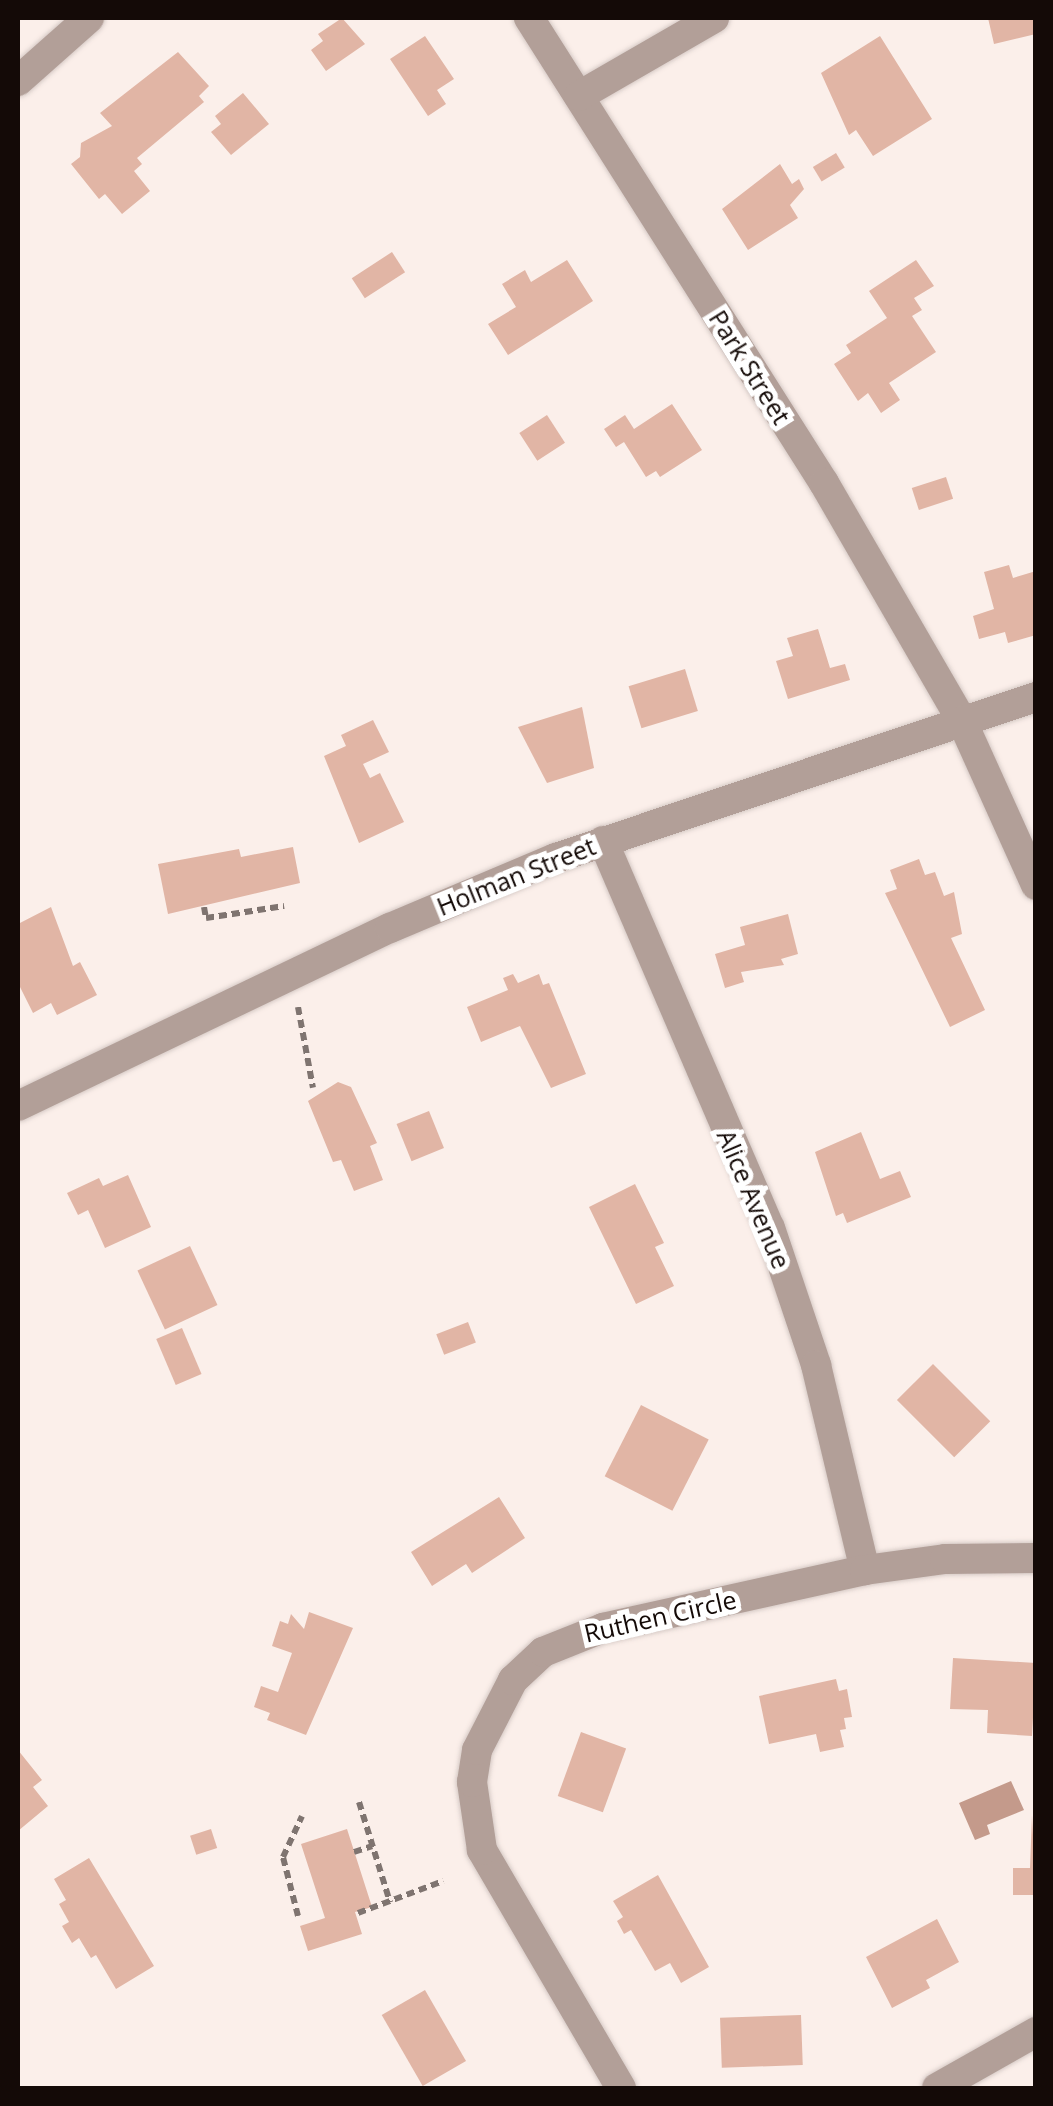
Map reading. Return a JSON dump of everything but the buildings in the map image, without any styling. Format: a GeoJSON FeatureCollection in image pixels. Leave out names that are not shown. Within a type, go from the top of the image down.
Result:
{"type":"FeatureCollection","features":[{"type":"Feature","properties":{"kind":"street","name":"Park Street"},"geometry":{"type":"LineString","coordinates":[[528,18],[824,483],[962,721],[1036,885]]}},
{"type":"Feature","properties":{"kind":"street"},"geometry":{"type":"LineString","coordinates":[[578,96],[714,18]]}},
{"type":"Feature","properties":{"kind":"street"},"geometry":{"type":"LineString","coordinates":[[18,81],[85,19]]}},
{"type":"Feature","properties":{"kind":"street","name":"Holman Street"},"geometry":{"type":"LineString","coordinates":[[18,1106],[390,928],[603,841],[1036,697]]}},
{"type":"Feature","properties":{"kind":"street","name":"Alice Avenue"},"geometry":{"type":"LineString","coordinates":[[603,841],[770,1228],[816,1366],[866,1570]]}},
{"type":"Feature","properties":{"kind":"street","name":"Ruthen Circle"},"geometry":{"type":"LineString","coordinates":[[621,2088],[482,1850],[472,1782],[489,1719],[513,1680],[574,1634],[866,1570],[945,1559],[1036,1558]]}},
{"type":"Feature","properties":{"kind":"street"},"geometry":{"type":"LineString","coordinates":[[937,2088],[1036,2032]]}},
{"type":"Feature","properties":{"kind":"path"},"geometry":{"type":"LineString","coordinates":[[204,907],[206,918],[284,906]]}},
{"type":"Feature","properties":{"kind":"path"},"geometry":{"type":"LineString","coordinates":[[298,1006],[312,1088]]}},
{"type":"Feature","properties":{"kind":"path"},"geometry":{"type":"LineString","coordinates":[[359,1802],[390,1902]]}},
{"type":"Feature","properties":{"kind":"path"},"geometry":{"type":"LineString","coordinates":[[298,1916],[283,1857],[302,1816]]}},
{"type":"Feature","properties":{"kind":"path"},"geometry":{"type":"LineString","coordinates":[[354,1852],[372,1846]]}},
{"type":"Feature","properties":{"kind":"path"},"geometry":{"type":"LineString","coordinates":[[358,1913],[444,1882]]}},
{"type":"Feature","properties":{"kind":"shaded area"},"geometry":{"type":"Polygon","coordinates":[[[1011,1781],[1024,1810],[987,1825],[990,1834],[975,1840],[959,1803],[1011,1781]]]}}]}
